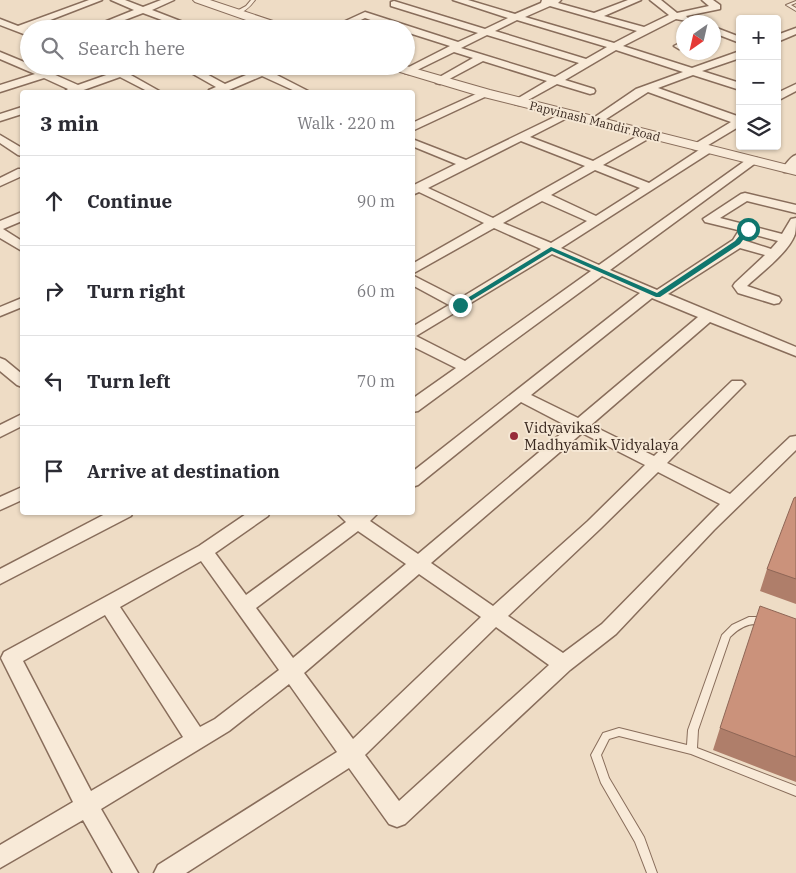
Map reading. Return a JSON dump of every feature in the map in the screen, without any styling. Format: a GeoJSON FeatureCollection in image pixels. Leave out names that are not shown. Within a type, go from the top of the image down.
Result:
{"type":"FeatureCollection","features":[{"type":"Feature","properties":{"kind":"street"},"geometry":{"type":"LineString","coordinates":[[50,20],[97,0]]}},
{"type":"Feature","properties":{"kind":"street"},"geometry":{"type":"LineString","coordinates":[[116,0],[171,20]]}},
{"type":"Feature","properties":{"kind":"street"},"geometry":{"type":"LineString","coordinates":[[116,20],[169,0]]}},
{"type":"Feature","properties":{"kind":"street"},"geometry":{"type":"LineString","coordinates":[[199,0],[257,20]]}},
{"type":"Feature","properties":{"kind":"street"},"geometry":{"type":"LineString","coordinates":[[458,0],[614,46],[736,86]]}},
{"type":"Feature","properties":{"kind":"street"},"geometry":{"type":"LineString","coordinates":[[594,16],[636,0]]}},
{"type":"Feature","properties":{"kind":"street"},"geometry":{"type":"LineString","coordinates":[[655,0],[675,16]]}},
{"type":"Feature","properties":{"kind":"street"},"geometry":{"type":"LineString","coordinates":[[519,102],[585,62],[645,30],[675,16],[717,6],[707,0]]}},
{"type":"Feature","properties":{"kind":"street"},"geometry":{"type":"LineString","coordinates":[[415,68],[548,1],[645,30]]}},
{"type":"Feature","properties":{"kind":"street"},"geometry":{"type":"LineString","coordinates":[[394,4],[585,62]]}},
{"type":"Feature","properties":{"kind":"street"},"geometry":{"type":"LineString","coordinates":[[354,20],[365,15],[378,20]]}},
{"type":"Feature","properties":{"kind":"street"},"geometry":{"type":"LineString","coordinates":[[0,22],[20,30]]}},
{"type":"Feature","properties":{"kind":"street"},"geometry":{"type":"LineString","coordinates":[[781,37],[796,31]]}},
{"type":"Feature","properties":{"kind":"street"},"geometry":{"type":"LineString","coordinates":[[415,33],[480,58],[590,91]]}},
{"type":"Feature","properties":{"kind":"street"},"geometry":{"type":"LineString","coordinates":[[721,33],[736,39]]}},
{"type":"Feature","properties":{"kind":"street"},"geometry":{"type":"LineString","coordinates":[[0,55],[20,64]]}},
{"type":"Feature","properties":{"kind":"street"},"geometry":{"type":"LineString","coordinates":[[0,64],[20,56]]}},
{"type":"Feature","properties":{"kind":"street"},"geometry":{"type":"LineString","coordinates":[[596,121],[624,101],[648,88],[736,56]]}},
{"type":"Feature","properties":{"kind":"street"},"geometry":{"type":"LineString","coordinates":[[440,81],[480,58]]}},
{"type":"Feature","properties":{"kind":"street","name":"Papvinash Mandir Road"},"geometry":{"type":"LineString","coordinates":[[415,73],[519,102],[702,148],[753,160],[793,166]]}},
{"type":"Feature","properties":{"kind":"street"},"geometry":{"type":"LineString","coordinates":[[0,89],[41,75]]}},
{"type":"Feature","properties":{"kind":"street"},"geometry":{"type":"LineString","coordinates":[[46,75],[78,90],[118,75]]}},
{"type":"Feature","properties":{"kind":"street"},"geometry":{"type":"LineString","coordinates":[[123,75],[152,90]]}},
{"type":"Feature","properties":{"kind":"street"},"geometry":{"type":"LineString","coordinates":[[201,75],[225,88]]}},
{"type":"Feature","properties":{"kind":"street"},"geometry":{"type":"LineString","coordinates":[[219,90],[255,75]]}},
{"type":"Feature","properties":{"kind":"street"},"geometry":{"type":"LineString","coordinates":[[268,75],[298,90]]}},
{"type":"Feature","properties":{"kind":"street"},"geometry":{"type":"LineString","coordinates":[[781,96],[796,87]]}},
{"type":"Feature","properties":{"kind":"street"},"geometry":{"type":"LineString","coordinates":[[648,88],[736,120]]}},
{"type":"Feature","properties":{"kind":"street"},"geometry":{"type":"LineString","coordinates":[[415,127],[485,93]]}},
{"type":"Feature","properties":{"kind":"street"},"geometry":{"type":"LineString","coordinates":[[0,118],[20,111]]}},
{"type":"Feature","properties":{"kind":"street"},"geometry":{"type":"LineString","coordinates":[[416,190],[567,114]]}},
{"type":"Feature","properties":{"kind":"street"},"geometry":{"type":"LineString","coordinates":[[415,331],[597,221],[649,187],[736,124]]}},
{"type":"Feature","properties":{"kind":"street"},"geometry":{"type":"LineString","coordinates":[[415,268],[649,134]]}},
{"type":"Feature","properties":{"kind":"street"},"geometry":{"type":"LineString","coordinates":[[521,137],[649,187]]}},
{"type":"Feature","properties":{"kind":"street"},"geometry":{"type":"LineString","coordinates":[[0,138],[20,152]]}},
{"type":"Feature","properties":{"kind":"street"},"geometry":{"type":"LineString","coordinates":[[415,143],[466,164]]}},
{"type":"Feature","properties":{"kind":"street"},"geometry":{"type":"LineString","coordinates":[[415,405],[600,270],[675,219],[753,160]]}},
{"type":"Feature","properties":{"kind":"street"},"geometry":{"type":"LineString","coordinates":[[0,182],[20,173]]}},
{"type":"Feature","properties":{"kind":"street"},"geometry":{"type":"LineString","coordinates":[[416,190],[654,294],[796,352]]}},
{"type":"Feature","properties":{"kind":"street"},"geometry":{"type":"LineString","coordinates":[[542,196],[597,221]]}},
{"type":"Feature","properties":{"kind":"street"},"geometry":{"type":"LineString","coordinates":[[786,239],[709,219],[744,196],[796,209]]}},
{"type":"Feature","properties":{"kind":"street"},"geometry":{"type":"LineString","coordinates":[[0,226],[20,217]]}},
{"type":"Feature","properties":{"kind":"street"},"geometry":{"type":"LineString","coordinates":[[774,300],[744,290],[740,286],[774,254],[796,222]]}},
{"type":"Feature","properties":{"kind":"street"},"geometry":{"type":"LineString","coordinates":[[415,480],[654,294],[738,243],[748,229]]}},
{"type":"Feature","properties":{"kind":"street"},"geometry":{"type":"LineString","coordinates":[[0,232],[20,246]]}},
{"type":"Feature","properties":{"kind":"street"},"geometry":{"type":"LineString","coordinates":[[738,243],[774,254]]}},
{"type":"Feature","properties":{"kind":"street"},"geometry":{"type":"LineString","coordinates":[[415,281],[460,305]]}},
{"type":"Feature","properties":{"kind":"street"},"geometry":{"type":"LineString","coordinates":[[0,312],[20,303]]}},
{"type":"Feature","properties":{"kind":"street"},"geometry":{"type":"LineString","coordinates":[[0,857],[222,725],[292,671],[708,316]]}},
{"type":"Feature","properties":{"kind":"street"},"geometry":{"type":"LineString","coordinates":[[415,342],[466,368]]}},
{"type":"Feature","properties":{"kind":"street"},"geometry":{"type":"LineString","coordinates":[[0,363],[20,380]]}},
{"type":"Feature","properties":{"kind":"street"},"geometry":{"type":"LineString","coordinates":[[166,873],[352,754],[594,525],[737,384]]}},
{"type":"Feature","properties":{"kind":"street"},"geometry":{"type":"LineString","coordinates":[[521,396],[733,503]]}},
{"type":"Feature","properties":{"kind":"street"},"geometry":{"type":"LineString","coordinates":[[0,432],[20,420]]}},
{"type":"Feature","properties":{"kind":"street"},"geometry":{"type":"LineString","coordinates":[[205,551],[397,817],[563,664],[609,629],[708,526],[796,441]]}},
{"type":"Feature","properties":{"kind":"street"},"geometry":{"type":"LineString","coordinates":[[0,504],[20,494]]}},
{"type":"Feature","properties":{"kind":"street"},"geometry":{"type":"LineString","coordinates":[[0,577],[117,515]]}},
{"type":"Feature","properties":{"kind":"street"},"geometry":{"type":"LineString","coordinates":[[126,873],[87,806],[11,658],[205,551],[258,515]]}},
{"type":"Feature","properties":{"kind":"street"},"geometry":{"type":"LineString","coordinates":[[245,606],[358,516],[419,564],[563,664]]}},
{"type":"Feature","properties":{"kind":"street"},"geometry":{"type":"LineString","coordinates":[[108,604],[196,741]]}},
{"type":"Feature","properties":{"kind":"lane"},"geometry":{"type":"LineString","coordinates":[[236,13],[248,7],[253,0]]}},
{"type":"Feature","properties":{"kind":"lane"},"geometry":{"type":"LineString","coordinates":[[796,2],[788,5],[796,10]]}},
{"type":"Feature","properties":{"kind":"lane"},"geometry":{"type":"LineString","coordinates":[[692,750],[693,730],[726,635],[738,624],[753,619],[772,622]]}},
{"type":"Feature","properties":{"kind":"lane"},"geometry":{"type":"LineString","coordinates":[[652,873],[640,840],[605,780],[596,756],[606,736],[619,732],[692,750],[796,791]]}},
{"type":"Feature","properties":{"kind":"building"},"geometry":{"type":"Polygon","coordinates":[[[796,497],[796,579],[767,569],[796,497]]]}},
{"type":"Feature","properties":{"kind":"building"},"geometry":{"type":"Polygon","coordinates":[[[760,606],[796,619],[796,757],[720,728],[760,606]]]}},
{"type":"Feature","properties":{"kind":"place","name":"Vidyavikas Madhyamik Vidyalaya"},"geometry":{"type":"Point","coordinates":[514,436]}},
{"type":"Feature","properties":{"kind":"route"},"geometry":{"type":"LineString","coordinates":[[460,305],[551,249],[658,295],[738,243],[748,229]]}}]}
